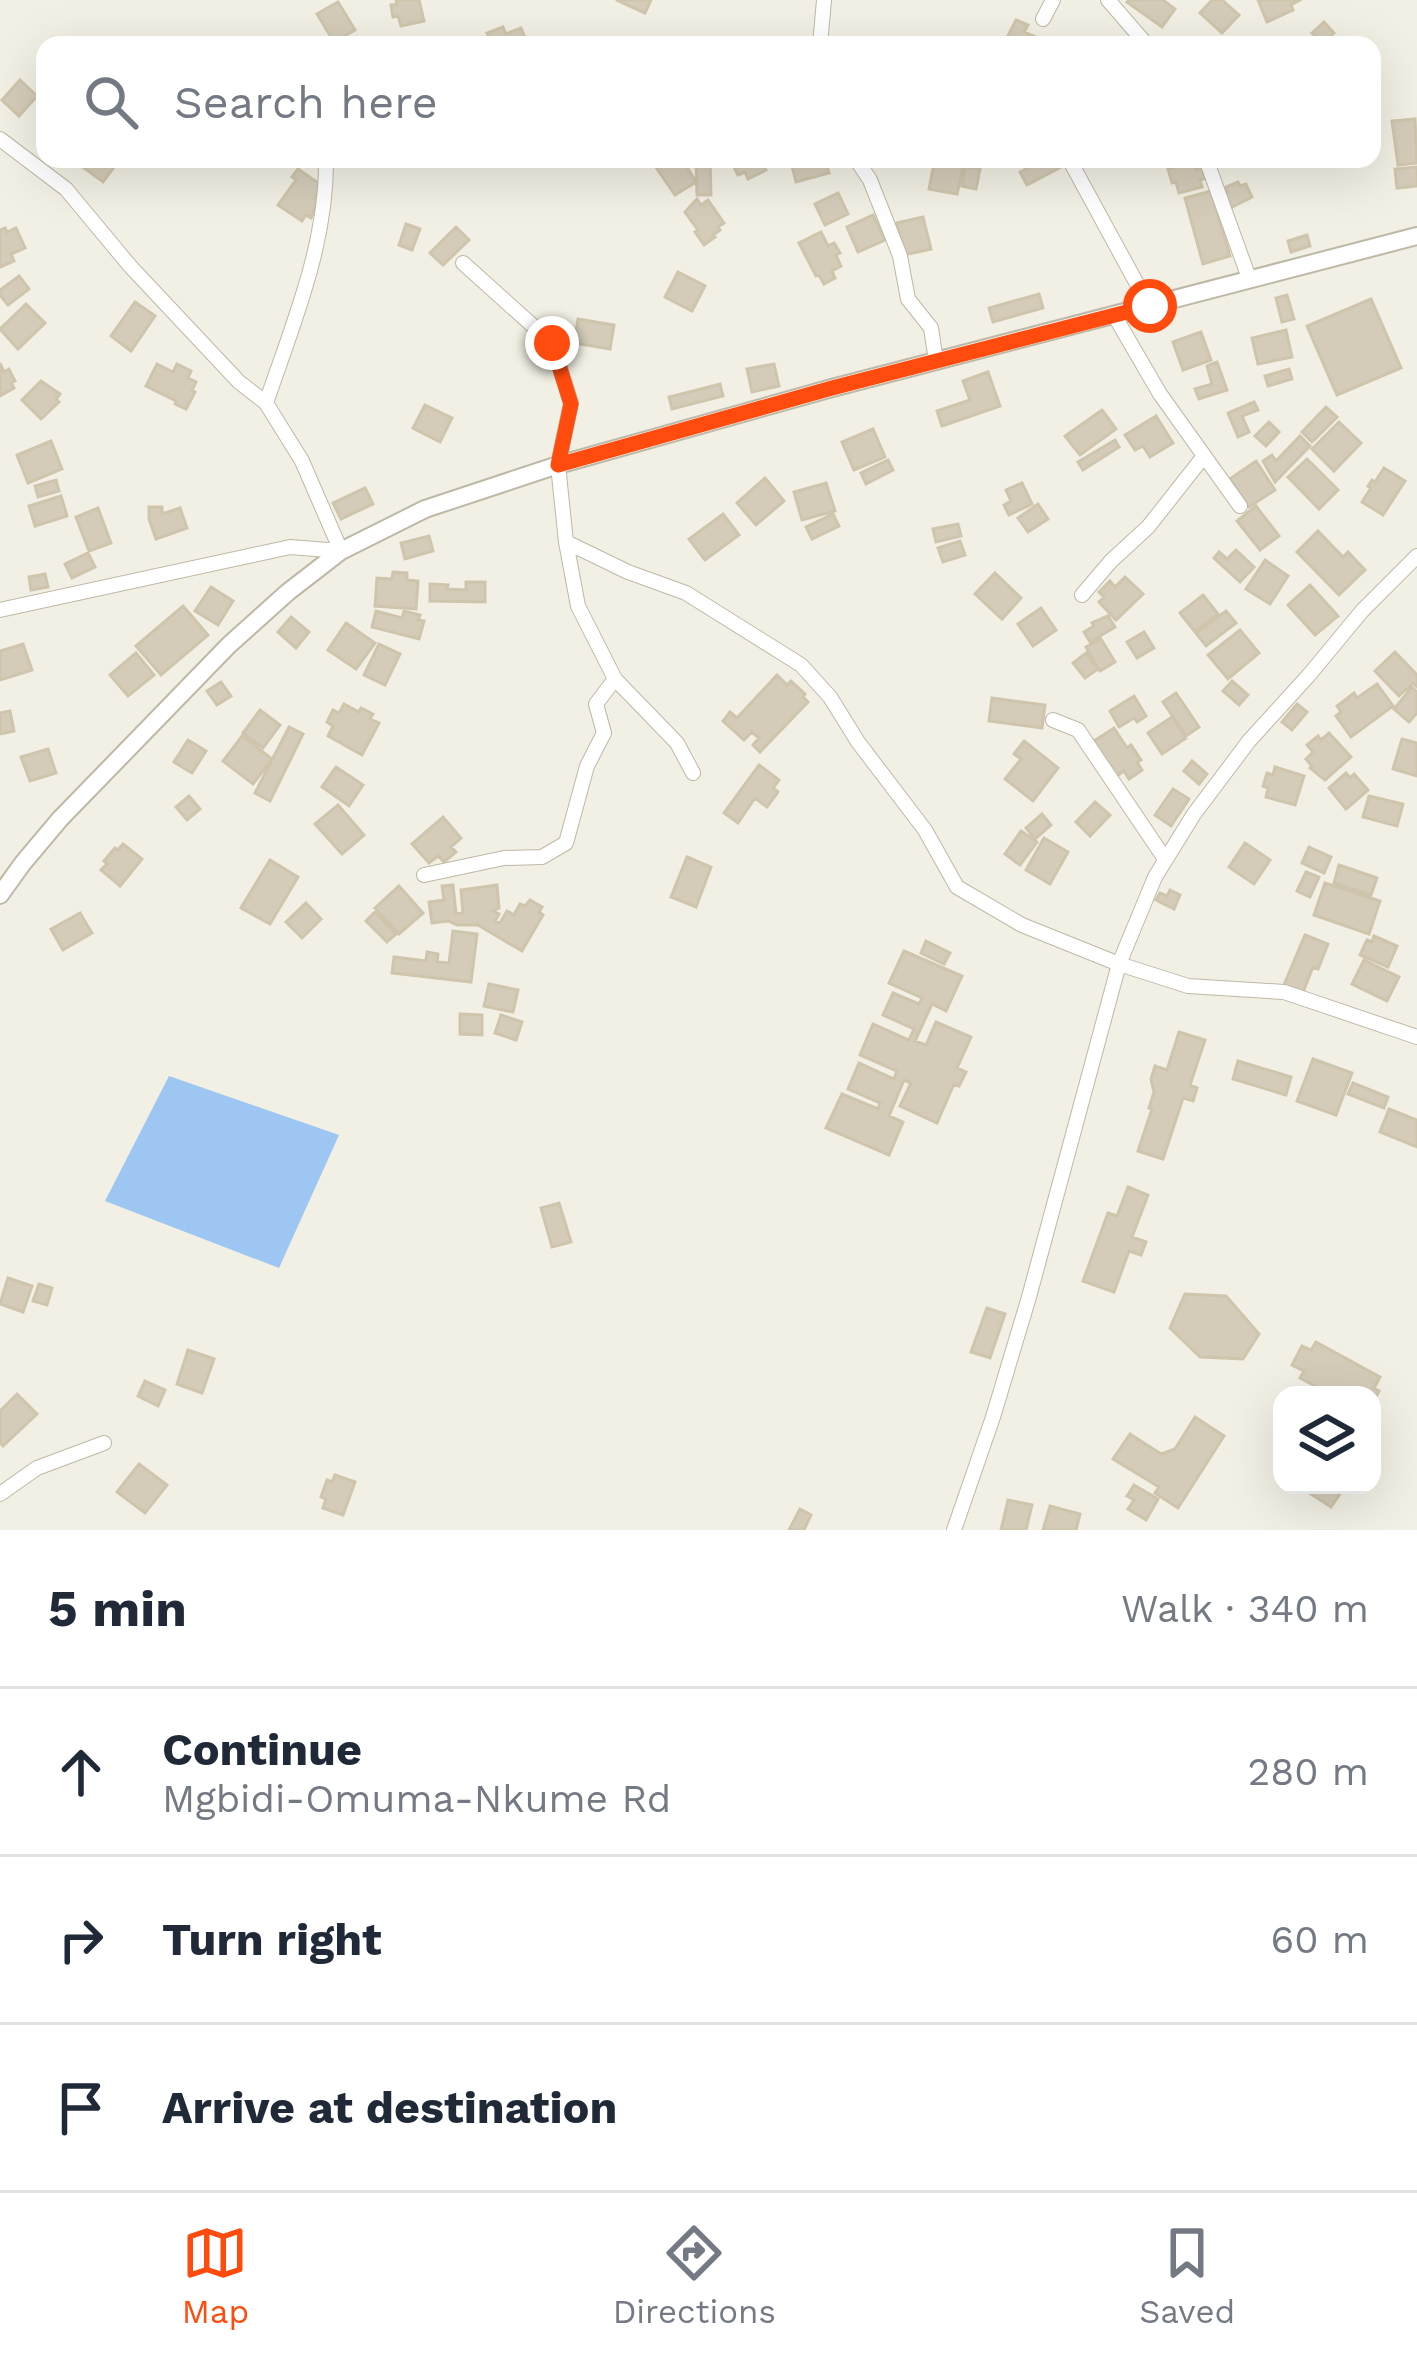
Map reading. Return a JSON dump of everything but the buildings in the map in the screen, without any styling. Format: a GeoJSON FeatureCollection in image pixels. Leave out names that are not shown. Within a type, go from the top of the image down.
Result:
{"type":"FeatureCollection","features":[{"type":"Feature","properties":{"kind":"street"},"geometry":{"type":"LineString","coordinates":[[821,36],[824,0]]}},
{"type":"Feature","properties":{"kind":"street"},"geometry":{"type":"LineString","coordinates":[[1043,19],[1053,0]]}},
{"type":"Feature","properties":{"kind":"street"},"geometry":{"type":"LineString","coordinates":[[1108,0],[1139,36]]}},
{"type":"Feature","properties":{"kind":"street"},"geometry":{"type":"LineString","coordinates":[[0,140],[36,167]]}},
{"type":"Feature","properties":{"kind":"street"},"geometry":{"type":"LineString","coordinates":[[38,168],[66,189],[146,283],[239,382],[266,403],[302,460],[341,551]]}},
{"type":"Feature","properties":{"kind":"street"},"geometry":{"type":"LineString","coordinates":[[266,403],[316,251],[326,168]]}},
{"type":"Feature","properties":{"kind":"street"},"geometry":{"type":"LineString","coordinates":[[862,168],[900,256],[908,298],[931,328],[936,361]]}},
{"type":"Feature","properties":{"kind":"street"},"geometry":{"type":"LineString","coordinates":[[1074,168],[1150,306]]}},
{"type":"Feature","properties":{"kind":"street"},"geometry":{"type":"LineString","coordinates":[[1210,168],[1249,278]]}},
{"type":"Feature","properties":{"kind":"street"},"geometry":{"type":"LineString","coordinates":[[0,895],[60,819],[229,645],[341,551],[425,509],[558,465],[1417,236]]}},
{"type":"Feature","properties":{"kind":"street"},"geometry":{"type":"LineString","coordinates":[[463,263],[552,343],[571,404],[558,465],[578,606],[615,679],[677,743],[694,773]]}},
{"type":"Feature","properties":{"kind":"street"},"geometry":{"type":"LineString","coordinates":[[1114,315],[1160,394],[1240,506]]}},
{"type":"Feature","properties":{"kind":"street"},"geometry":{"type":"LineString","coordinates":[[1082,596],[1148,527],[1204,456]]}},
{"type":"Feature","properties":{"kind":"street"},"geometry":{"type":"LineString","coordinates":[[566,542],[686,593],[801,665],[830,697],[925,830],[956,887],[1022,925],[1120,964],[1188,986],[1284,992],[1417,1037]]}},
{"type":"Feature","properties":{"kind":"street"},"geometry":{"type":"LineString","coordinates":[[0,610],[290,547],[341,551]]}},
{"type":"Feature","properties":{"kind":"street"},"geometry":{"type":"LineString","coordinates":[[954,1530],[1029,1297],[1136,917],[1165,859],[1249,741],[1362,610],[1417,556]]}},
{"type":"Feature","properties":{"kind":"street"},"geometry":{"type":"LineString","coordinates":[[424,875],[504,858],[542,856],[566,843],[587,766],[604,733],[596,704],[615,679]]}},
{"type":"Feature","properties":{"kind":"street"},"geometry":{"type":"LineString","coordinates":[[1054,720],[1078,730],[1165,859]]}},
{"type":"Feature","properties":{"kind":"street"},"geometry":{"type":"LineString","coordinates":[[0,1494],[37,1468],[104,1444]]}},
{"type":"Feature","properties":{"kind":"water"},"geometry":{"type":"Polygon","coordinates":[[[169,1076],[339,1135],[279,1268],[105,1201],[169,1076]]]}},
{"type":"Feature","properties":{"kind":"route"},"geometry":{"type":"LineString","coordinates":[[552,343],[571,404],[558,465],[1150,306]]}}]}
